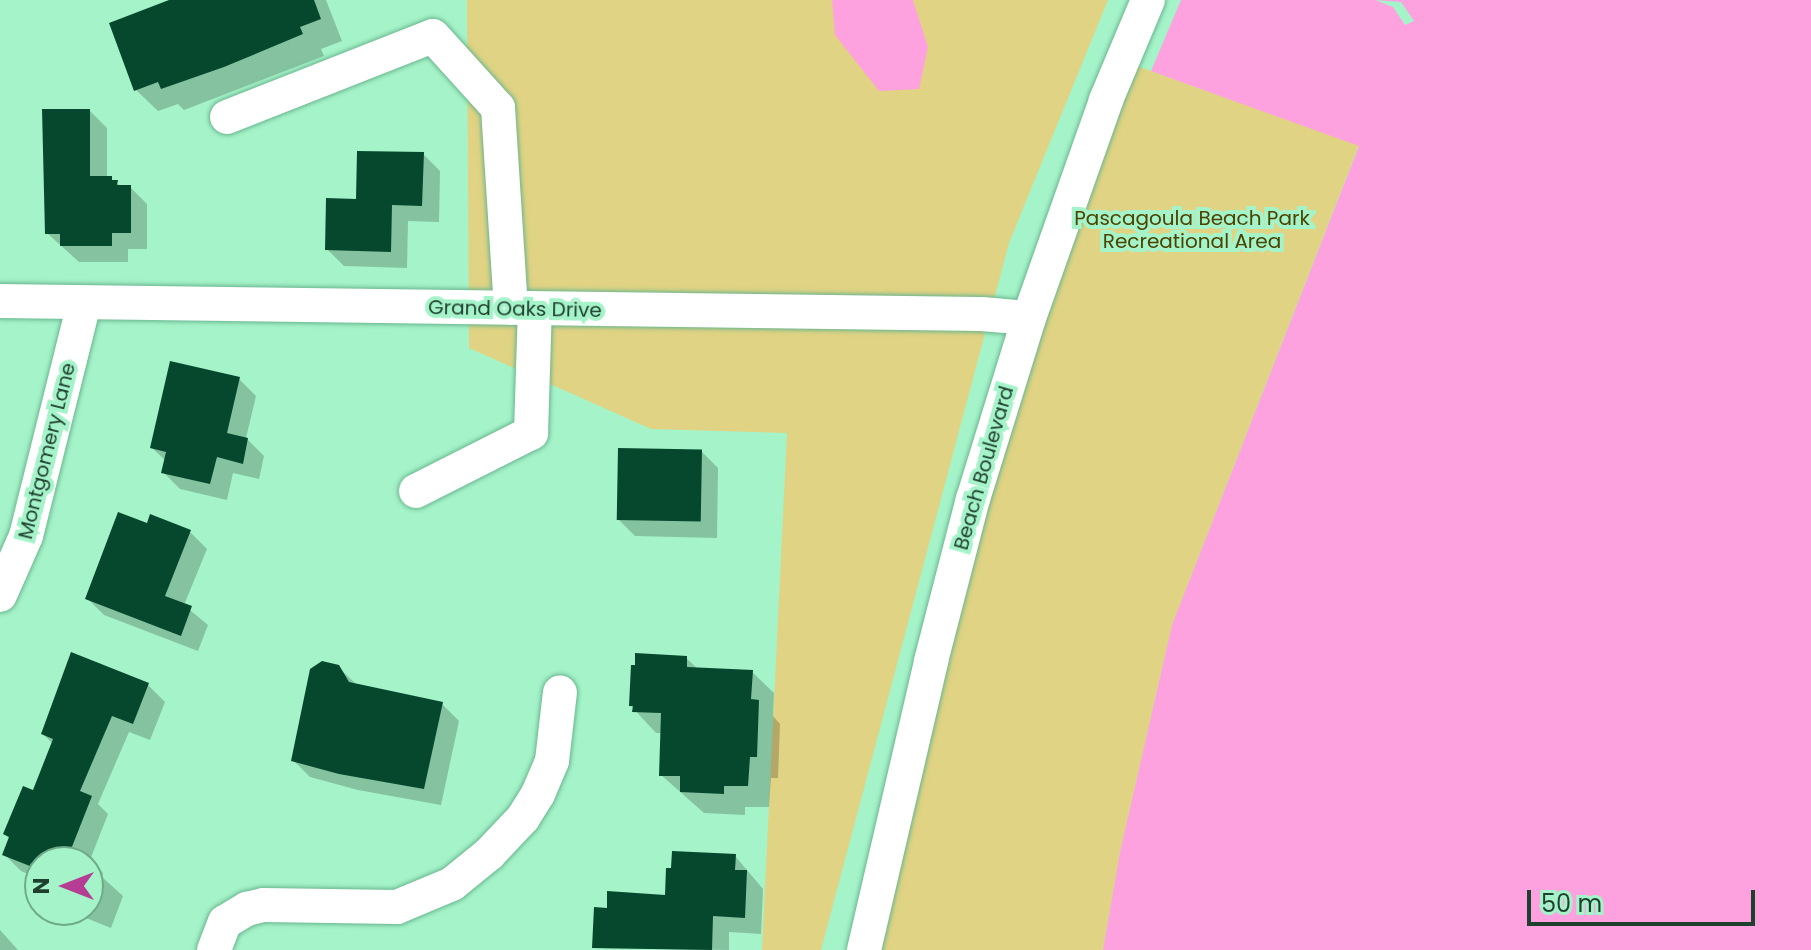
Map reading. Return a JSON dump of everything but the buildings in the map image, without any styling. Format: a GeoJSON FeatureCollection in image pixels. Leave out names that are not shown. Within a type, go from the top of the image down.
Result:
{"type":"FeatureCollection","features":[{"type":"Feature","properties":{"kind":"street","name":"Beach Boulevard"},"geometry":{"type":"LineString","coordinates":[[864,950],[924,691],[973,499],[1029,318],[1106,100],[1148,0]]}},
{"type":"Feature","properties":{"kind":"street"},"geometry":{"type":"LineString","coordinates":[[227,117],[433,36],[498,108],[523,308],[531,433],[416,491]]}},
{"type":"Feature","properties":{"kind":"street","name":"Grand Oaks Drive"},"geometry":{"type":"LineString","coordinates":[[0,301],[981,314],[1029,318]]}},
{"type":"Feature","properties":{"kind":"street","name":"Montgomery Lane"},"geometry":{"type":"LineString","coordinates":[[0,595],[26,536],[84,303]]}},
{"type":"Feature","properties":{"kind":"street"},"geometry":{"type":"LineString","coordinates":[[214,950],[225,922],[247,909],[263,905],[397,907],[452,884],[489,854],[523,818],[538,794],[552,761],[560,692]]}},
{"type":"Feature","properties":{"kind":"green space"},"geometry":{"type":"Polygon","coordinates":[[[467,0],[1108,0],[1009,243],[821,950],[762,950],[787,433],[651,429],[469,348],[467,0]]]}},
{"type":"Feature","properties":{"kind":"green space","name":"Pascagoula Beach Park Recreational Area"},"geometry":{"type":"Polygon","coordinates":[[[1123,61],[1359,145],[1172,625],[1120,852],[1103,950],[864,950],[931,661],[1123,61]]]}},
{"type":"Feature","properties":{"kind":"shaded area"},"geometry":{"type":"Polygon","coordinates":[[[832,0],[913,0],[928,47],[919,89],[879,91],[835,35],[832,0]]]}},
{"type":"Feature","properties":{"kind":"shaded area"},"geometry":{"type":"Polygon","coordinates":[[[1181,0],[1811,0],[1811,950],[1103,950],[1120,852],[1172,625],[1359,146],[1151,71],[1181,0]]]}},
{"type":"Feature","properties":{"kind":"pier"},"geometry":{"type":"Polygon","coordinates":[[[1375,0],[1401,2],[1414,21],[1405,25],[1393,7],[1375,0]]]}}]}
